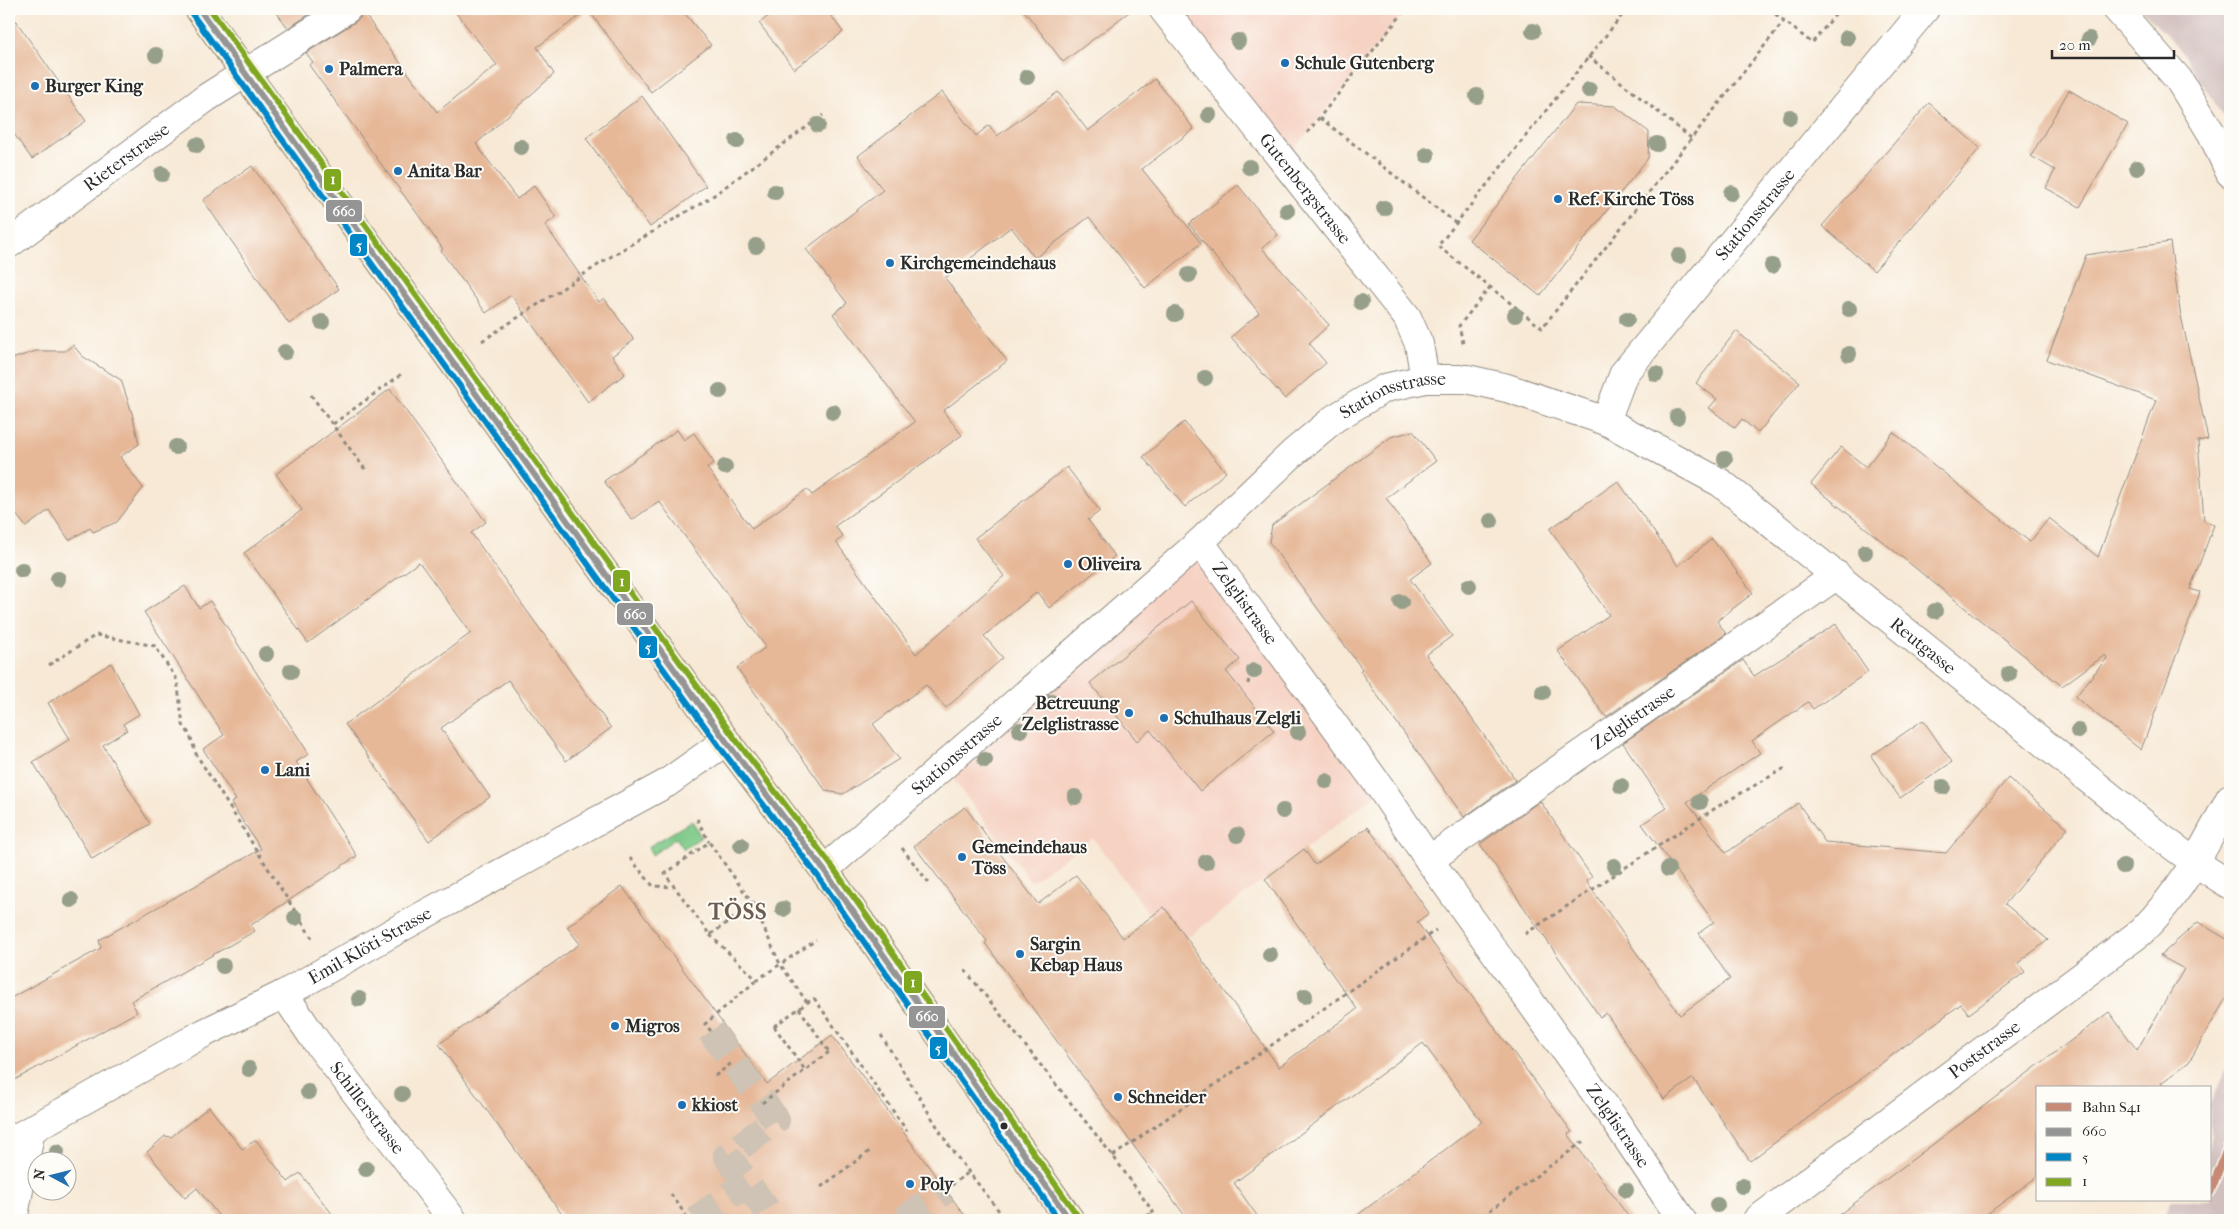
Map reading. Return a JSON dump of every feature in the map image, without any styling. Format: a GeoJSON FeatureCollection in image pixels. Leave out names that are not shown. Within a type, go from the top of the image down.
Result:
{"type":"FeatureCollection","features":[{"type":"Feature","properties":{"kind":"main road"},"geometry":{"type":"LineString","coordinates":[[199,9],[726,741],[824,870],[1070,1220]]}},
{"type":"Feature","properties":{"kind":"street","name":"Rieterstrasse"},"geometry":{"type":"LineString","coordinates":[[9,244],[206,98],[347,9]]}},
{"type":"Feature","properties":{"kind":"street","name":"Gutenbergstrasse"},"geometry":{"type":"LineString","coordinates":[[1163,9],[1408,317],[1419,344],[1425,379]]}},
{"type":"Feature","properties":{"kind":"street","name":"Stationsstrasse"},"geometry":{"type":"LineString","coordinates":[[824,870],[1200,542],[1293,453],[1335,418],[1385,388],[1425,379],[1466,379],[1508,388],[1606,421],[1624,373],[1925,9]]}},
{"type":"Feature","properties":{"kind":"street"},"geometry":{"type":"LineString","coordinates":[[2117,9],[2179,80],[2212,134],[2230,173]]}},
{"type":"Feature","properties":{"kind":"street","name":"Reutgasse"},"geometry":{"type":"LineString","coordinates":[[1606,421],[1721,483],[2196,863],[2230,885]]}},
{"type":"Feature","properties":{"kind":"street","name":"Zelglistrasse"},"geometry":{"type":"LineString","coordinates":[[1200,542],[1377,782],[1495,954],[1614,1119],[1682,1220]]}},
{"type":"Feature","properties":{"kind":"street","name":"Zelglistrasse"},"geometry":{"type":"LineString","coordinates":[[1429,860],[1836,575]]}},
{"type":"Feature","properties":{"kind":"street","name":"Emil-Klöti-Strasse"},"geometry":{"type":"LineString","coordinates":[[20,1136],[204,1033],[284,994],[420,916],[667,783],[726,741]]}},
{"type":"Feature","properties":{"kind":"street","name":"Poststrasse"},"geometry":{"type":"LineString","coordinates":[[1757,1220],[2141,932],[2176,892],[2196,863],[2230,798]]}},
{"type":"Feature","properties":{"kind":"street","name":"Schillerstrasse"},"geometry":{"type":"LineString","coordinates":[[284,994],[313,1037],[453,1220]]}},
{"type":"Feature","properties":{"kind":"street"},"geometry":{"type":"LineString","coordinates":[[13,1220],[20,1136]]}},
{"type":"Feature","properties":{"kind":"path"},"geometry":{"type":"LineString","coordinates":[[1285,161],[1406,9]]}},
{"type":"Feature","properties":{"kind":"path"},"geometry":{"type":"LineString","coordinates":[[1627,9],[1438,246],[1542,328],[1784,21]]}},
{"type":"Feature","properties":{"kind":"path"},"geometry":{"type":"LineString","coordinates":[[1769,9],[1812,43],[1840,9]]}},
{"type":"Feature","properties":{"kind":"path"},"geometry":{"type":"LineString","coordinates":[[1588,56],[1691,138]]}},
{"type":"Feature","properties":{"kind":"path"},"geometry":{"type":"LineString","coordinates":[[453,361],[616,254],[710,198],[823,115]]}},
{"type":"Feature","properties":{"kind":"path"},"geometry":{"type":"LineString","coordinates":[[1320,118],[1456,223]]}},
{"type":"Feature","properties":{"kind":"path"},"geometry":{"type":"LineString","coordinates":[[1463,345],[1459,326],[1490,287]]}},
{"type":"Feature","properties":{"kind":"path"},"geometry":{"type":"LineString","coordinates":[[333,424],[403,373]]}},
{"type":"Feature","properties":{"kind":"path"},"geometry":{"type":"LineString","coordinates":[[311,395],[364,468],[369,465]]}},
{"type":"Feature","properties":{"kind":"path"},"geometry":{"type":"LineString","coordinates":[[49,664],[96,635],[155,646],[177,680],[184,725],[190,735],[196,754],[315,943]]}},
{"type":"Feature","properties":{"kind":"path"},"geometry":{"type":"LineString","coordinates":[[1495,954],[1717,807],[1785,768]]}},
{"type":"Feature","properties":{"kind":"path"},"geometry":{"type":"LineString","coordinates":[[697,819],[709,842],[753,904],[780,964],[807,1002]]}},
{"type":"Feature","properties":{"kind":"path"},"geometry":{"type":"LineString","coordinates":[[709,842],[665,874],[710,935],[757,980]]}},
{"type":"Feature","properties":{"kind":"path"},"geometry":{"type":"LineString","coordinates":[[902,848],[929,884]]}},
{"type":"Feature","properties":{"kind":"path"},"geometry":{"type":"LineString","coordinates":[[630,858],[653,886],[675,887]]}},
{"type":"Feature","properties":{"kind":"path"},"geometry":{"type":"LineString","coordinates":[[710,935],[753,904]]}},
{"type":"Feature","properties":{"kind":"path"},"geometry":{"type":"LineString","coordinates":[[1113,1156],[1465,910]]}},
{"type":"Feature","properties":{"kind":"path"},"geometry":{"type":"LineString","coordinates":[[711,1030],[705,1024],[757,980],[816,940]]}},
{"type":"Feature","properties":{"kind":"path"},"geometry":{"type":"LineString","coordinates":[[965,970],[1113,1156],[1159,1220]]}},
{"type":"Feature","properties":{"kind":"path"},"geometry":{"type":"LineString","coordinates":[[806,1070],[774,1026],[814,998],[907,1131]]}},
{"type":"Feature","properties":{"kind":"path"},"geometry":{"type":"LineString","coordinates":[[762,1103],[829,1052],[799,1008]]}},
{"type":"Feature","properties":{"kind":"path"},"geometry":{"type":"LineString","coordinates":[[881,1035],[951,1149],[1006,1220]]}},
{"type":"Feature","properties":{"kind":"path"},"geometry":{"type":"LineString","coordinates":[[715,1076],[733,1062]]}},
{"type":"Feature","properties":{"kind":"path"},"geometry":{"type":"LineString","coordinates":[[1477,1220],[1614,1119]]}},
{"type":"Feature","properties":{"kind":"path"},"geometry":{"type":"LineString","coordinates":[[821,1187],[871,1150]]}},
{"type":"Feature","properties":{"kind":"path"},"geometry":{"type":"LineString","coordinates":[[946,1190],[969,1172]]}},
{"type":"Feature","properties":{"kind":"path"},"geometry":{"type":"LineString","coordinates":[[671,1194],[689,1220]]}},
{"type":"Feature","properties":{"kind":"path"},"geometry":{"type":"LineString","coordinates":[[1140,1219],[1153,1213]]}},
{"type":"Feature","properties":{"kind":"shaded area","name":"Schule Gutenberg"},"geometry":{"type":"Polygon","coordinates":[[[1163,9],[1406,9],[1285,161],[1163,9]]]}},
{"type":"Feature","properties":{"kind":"shaded area"},"geometry":{"type":"Polygon","coordinates":[[[2140,9],[2230,9],[2230,132],[2226,120],[2177,45],[2140,9]]]}},
{"type":"Feature","properties":{"kind":"shaded area","name":"Schulhaus Zelgli"},"geometry":{"type":"Polygon","coordinates":[[[1200,542],[1382,790],[1174,948],[1093,838],[1031,882],[943,766],[1200,542]]]}},
{"type":"Feature","properties":{"kind":"shaded area"},"geometry":{"type":"Polygon","coordinates":[[[2230,1059],[2230,1220],[2164,1220],[2171,1202],[2212,1202],[2212,1100],[2230,1059]]]}},
{"type":"Feature","properties":{"kind":"green space"},"geometry":{"type":"Polygon","coordinates":[[[692,821],[701,837],[684,849],[676,838],[652,855],[648,847],[692,821]]]}},
{"type":"Feature","properties":{"kind":"building"},"geometry":{"type":"Polygon","coordinates":[[[274,9],[318,9],[288,28],[274,9]]]}},
{"type":"Feature","properties":{"kind":"building"},"geometry":{"type":"Polygon","coordinates":[[[453,9],[681,9],[711,45],[651,92],[588,10],[537,47],[554,74],[476,144],[517,199],[534,186],[556,217],[545,225],[599,302],[604,298],[634,340],[612,356],[625,374],[588,402],[511,295],[486,313],[441,251],[443,249],[309,65],[313,62],[306,53],[355,22],[361,17],[362,11],[437,112],[497,65],[453,9]]]}},
{"type":"Feature","properties":{"kind":"building"},"geometry":{"type":"Polygon","coordinates":[[[778,9],[826,9],[843,32],[794,69],[759,23],[778,9]]]}},
{"type":"Feature","properties":{"kind":"building"},"geometry":{"type":"Polygon","coordinates":[[[1023,9],[1133,9],[1063,62],[1023,9]]]}},
{"type":"Feature","properties":{"kind":"building","name":"Burger King"},"geometry":{"type":"Polygon","coordinates":[[[9,11],[86,121],[32,159],[9,127],[9,11]]]}},
{"type":"Feature","properties":{"kind":"building"},"geometry":{"type":"Polygon","coordinates":[[[1155,79],[1194,129],[1142,169],[1201,243],[1145,288],[1089,217],[1035,258],[1011,227],[945,278],[1007,361],[943,411],[962,435],[835,526],[843,537],[836,542],[916,654],[1004,576],[975,538],[1067,467],[1100,511],[1088,520],[1115,556],[1049,608],[1037,592],[984,636],[1003,658],[946,708],[926,685],[873,724],[899,759],[843,794],[826,791],[737,668],[766,647],[659,501],[632,520],[604,481],[677,430],[684,440],[694,433],[714,463],[707,468],[752,529],[807,489],[812,495],[915,422],[833,314],[847,303],[806,249],[883,190],[858,156],[942,92],[976,136],[989,125],[997,136],[1058,92],[1088,131],[1155,79]]]}},
{"type":"Feature","properties":{"kind":"building"},"geometry":{"type":"Polygon","coordinates":[[[2069,90],[2128,124],[2080,207],[2046,188],[2055,170],[2031,156],[2069,90]]]}},
{"type":"Feature","properties":{"kind":"building"},"geometry":{"type":"Polygon","coordinates":[[[642,96],[706,186],[650,227],[586,138],[642,96]]]}},
{"type":"Feature","properties":{"kind":"building"},"geometry":{"type":"Polygon","coordinates":[[[1929,103],[1980,148],[1874,271],[1822,226],[1929,103]]]}},
{"type":"Feature","properties":{"kind":"building","name":"Ref. Kirche Töss"},"geometry":{"type":"Polygon","coordinates":[[[1576,104],[1615,106],[1649,132],[1648,158],[1540,296],[1469,240],[1576,104]]]}},
{"type":"Feature","properties":{"kind":"building"},"geometry":{"type":"Polygon","coordinates":[[[252,166],[339,289],[289,324],[203,200],[252,166]]]}},
{"type":"Feature","properties":{"kind":"building"},"geometry":{"type":"Polygon","coordinates":[[[1238,185],[1278,235],[1262,248],[1329,325],[1309,343],[1326,363],[1285,399],[1231,337],[1259,313],[1189,224],[1238,185]]]}},
{"type":"Feature","properties":{"kind":"building"},"geometry":{"type":"Polygon","coordinates":[[[2170,242],[2180,311],[2208,439],[2198,441],[2204,521],[2214,525],[2190,589],[2200,592],[2141,750],[2075,697],[2107,658],[2105,655],[2062,686],[1811,484],[1841,447],[1866,467],[1893,432],[2030,542],[2049,518],[2098,557],[2156,400],[2047,360],[2086,255],[2170,242]]]}},
{"type":"Feature","properties":{"kind":"building"},"geometry":{"type":"Polygon","coordinates":[[[1736,331],[1800,382],[1758,433],[1742,419],[1735,428],[1709,408],[1717,399],[1696,383],[1736,331]]]}},
{"type":"Feature","properties":{"kind":"building"},"geometry":{"type":"Polygon","coordinates":[[[73,345],[82,356],[121,380],[132,413],[139,444],[120,457],[143,488],[117,522],[93,532],[90,528],[69,540],[49,510],[26,527],[9,505],[9,360],[36,351],[65,351],[73,345]]]}},
{"type":"Feature","properties":{"kind":"building"},"geometry":{"type":"Polygon","coordinates":[[[390,389],[486,522],[471,533],[611,728],[566,761],[508,680],[441,728],[490,797],[429,841],[345,724],[471,633],[419,562],[308,643],[244,553],[302,510],[276,474],[390,389]]]}},
{"type":"Feature","properties":{"kind":"building"},"geometry":{"type":"Polygon","coordinates":[[[1184,422],[1226,472],[1185,507],[1143,457],[1184,422]]]}},
{"type":"Feature","properties":{"kind":"building"},"geometry":{"type":"Polygon","coordinates":[[[1413,431],[1436,461],[1386,498],[1432,563],[1410,579],[1452,636],[1426,655],[1516,780],[1464,817],[1360,671],[1362,669],[1269,542],[1272,525],[1391,437],[1413,431]]]}},
{"type":"Feature","properties":{"kind":"building"},"geometry":{"type":"Polygon","coordinates":[[[1618,481],[1678,566],[1712,539],[1753,593],[1717,621],[1726,634],[1606,717],[1558,651],[1609,615],[1550,529],[1618,481]]]}},
{"type":"Feature","properties":{"kind":"building"},"geometry":{"type":"Polygon","coordinates":[[[185,586],[199,608],[210,601],[309,754],[296,762],[357,856],[251,925],[255,931],[131,1001],[137,1012],[9,1083],[9,999],[101,948],[99,940],[261,849],[231,803],[236,800],[203,749],[224,735],[144,612],[185,586]]]}},
{"type":"Feature","properties":{"kind":"building"},"geometry":{"type":"Polygon","coordinates":[[[1191,601],[1240,660],[1226,671],[1274,731],[1200,791],[1150,730],[1137,741],[1090,683],[1191,601]]]}},
{"type":"Feature","properties":{"kind":"building"},"geometry":{"type":"Polygon","coordinates":[[[1836,624],[1868,672],[1813,709],[1808,702],[1752,741],[1760,753],[1687,802],[1726,853],[1798,803],[1825,842],[1946,853],[2008,778],[2068,828],[2005,904],[2048,940],[2018,963],[2025,972],[1969,1014],[1961,1004],[1750,1161],[1693,1078],[1664,1099],[1606,1013],[1600,1017],[1480,844],[1540,801],[1592,877],[1586,881],[1680,1015],[1730,979],[1699,933],[1714,922],[1642,824],[1667,808],[1623,743],[1743,660],[1754,676],[1836,624]]]}},
{"type":"Feature","properties":{"kind":"building"},"geometry":{"type":"Polygon","coordinates":[[[111,663],[139,714],[123,724],[127,730],[103,745],[150,824],[92,859],[33,762],[70,739],[48,703],[111,663]]]}},
{"type":"Feature","properties":{"kind":"building"},"geometry":{"type":"Polygon","coordinates":[[[1923,720],[1952,762],[1900,798],[1871,756],[1923,720]]]}},
{"type":"Feature","properties":{"kind":"building"},"geometry":{"type":"Polygon","coordinates":[[[965,807],[1038,904],[1076,875],[1123,938],[1164,907],[1279,1067],[1357,1009],[1265,879],[1304,849],[1315,865],[1368,827],[1429,913],[1417,922],[1572,1132],[1568,1134],[1631,1220],[1351,1220],[1482,1122],[1423,1043],[1234,1183],[1260,1220],[1188,1220],[985,943],[987,941],[914,846],[965,807]]]}},
{"type":"Feature","properties":{"kind":"building"},"geometry":{"type":"Polygon","coordinates":[[[622,886],[767,1084],[832,1035],[968,1220],[566,1220],[439,1044],[580,944],[567,927],[622,886]]]}},
{"type":"Feature","properties":{"kind":"building"},"geometry":{"type":"Polygon","coordinates":[[[2198,922],[2230,941],[2230,991],[2189,1062],[2161,1083],[2163,1086],[2036,1086],[2036,1177],[1979,1220],[1832,1220],[2109,1012],[2137,1050],[2184,969],[2160,956],[2198,922]]]}},
{"type":"Feature","properties":{"kind":"building"},"geometry":{"type":"Polygon","coordinates":[[[209,1107],[242,1149],[256,1140],[288,1182],[300,1173],[337,1220],[222,1220],[197,1188],[185,1198],[147,1152],[165,1136],[171,1137],[209,1107]]]}},
{"type":"Feature","properties":{"kind":"tunnel"},"geometry":{"type":"LineString","coordinates":[[711,1031],[776,1120],[727,1156],[774,1220]]}},
{"type":"Feature","properties":{"kind":"tunnel"},"geometry":{"type":"LineString","coordinates":[[696,1220],[747,1183]]}},
{"type":"Feature","properties":{"kind":"tunnel"},"geometry":{"type":"LineString","coordinates":[[904,1220],[945,1190]]}},
{"type":"Feature","properties":{"kind":"rail line","name":"S41"},"geometry":{"type":"LineString","coordinates":[[2212,1188],[2230,1141]]}},
{"type":"Feature","properties":{"kind":"transit line","name":"660"},"geometry":{"type":"LineString","coordinates":[[199,9],[726,741],[824,870],[1070,1220]]}},
{"type":"Feature","properties":{"kind":"transit line","name":"1"},"geometry":{"type":"LineString","coordinates":[[210,9],[733,736],[831,865],[1077,1215]]}},
{"type":"Feature","properties":{"kind":"transit line","name":"5"},"geometry":{"type":"LineString","coordinates":[[192,14],[719,746],[817,875],[1059,1220]]}},
{"type":"Feature","properties":{"kind":"place","name":"Schule Gutenberg"},"geometry":{"type":"Point","coordinates":[1285,63]}},
{"type":"Feature","properties":{"kind":"place","name":"Palmera"},"geometry":{"type":"Point","coordinates":[329,69]}},
{"type":"Feature","properties":{"kind":"place","name":"Burger King"},"geometry":{"type":"Point","coordinates":[35,86]}},
{"type":"Feature","properties":{"kind":"place","name":"Anita Bar"},"geometry":{"type":"Point","coordinates":[398,171]}},
{"type":"Feature","properties":{"kind":"place","name":"Ref. Kirche Töss"},"geometry":{"type":"Point","coordinates":[1558,199]}},
{"type":"Feature","properties":{"kind":"place","name":"Kirchgemeindehaus"},"geometry":{"type":"Point","coordinates":[890,263]}},
{"type":"Feature","properties":{"kind":"place","name":"Oliveira"},"geometry":{"type":"Point","coordinates":[1068,564]}},
{"type":"Feature","properties":{"kind":"place","name":"Betreuung Zelglistrasse"},"geometry":{"type":"Point","coordinates":[1129,713]}},
{"type":"Feature","properties":{"kind":"place","name":"Schulhaus Zelgli"},"geometry":{"type":"Point","coordinates":[1164,718]}},
{"type":"Feature","properties":{"kind":"place","name":"Lani"},"geometry":{"type":"Point","coordinates":[265,770]}},
{"type":"Feature","properties":{"kind":"place","name":"Gemeindehaus Töss"},"geometry":{"type":"Point","coordinates":[962,857]}},
{"type":"Feature","properties":{"kind":"place","name":"Sargin Kebap Haus"},"geometry":{"type":"Point","coordinates":[1020,954]}},
{"type":"Feature","properties":{"kind":"place","name":"Migros"},"geometry":{"type":"Point","coordinates":[615,1026]}},
{"type":"Feature","properties":{"kind":"place","name":"Schneider"},"geometry":{"type":"Point","coordinates":[1118,1097]}},
{"type":"Feature","properties":{"kind":"place","name":"kkiost"},"geometry":{"type":"Point","coordinates":[682,1105]}},
{"type":"Feature","properties":{"kind":"place","name":"Poly"},"geometry":{"type":"Point","coordinates":[910,1184]}},
{"type":"Feature","properties":{"kind":"district","name":"TÖSS"},"geometry":{"type":"Point","coordinates":[738,911]}}]}
